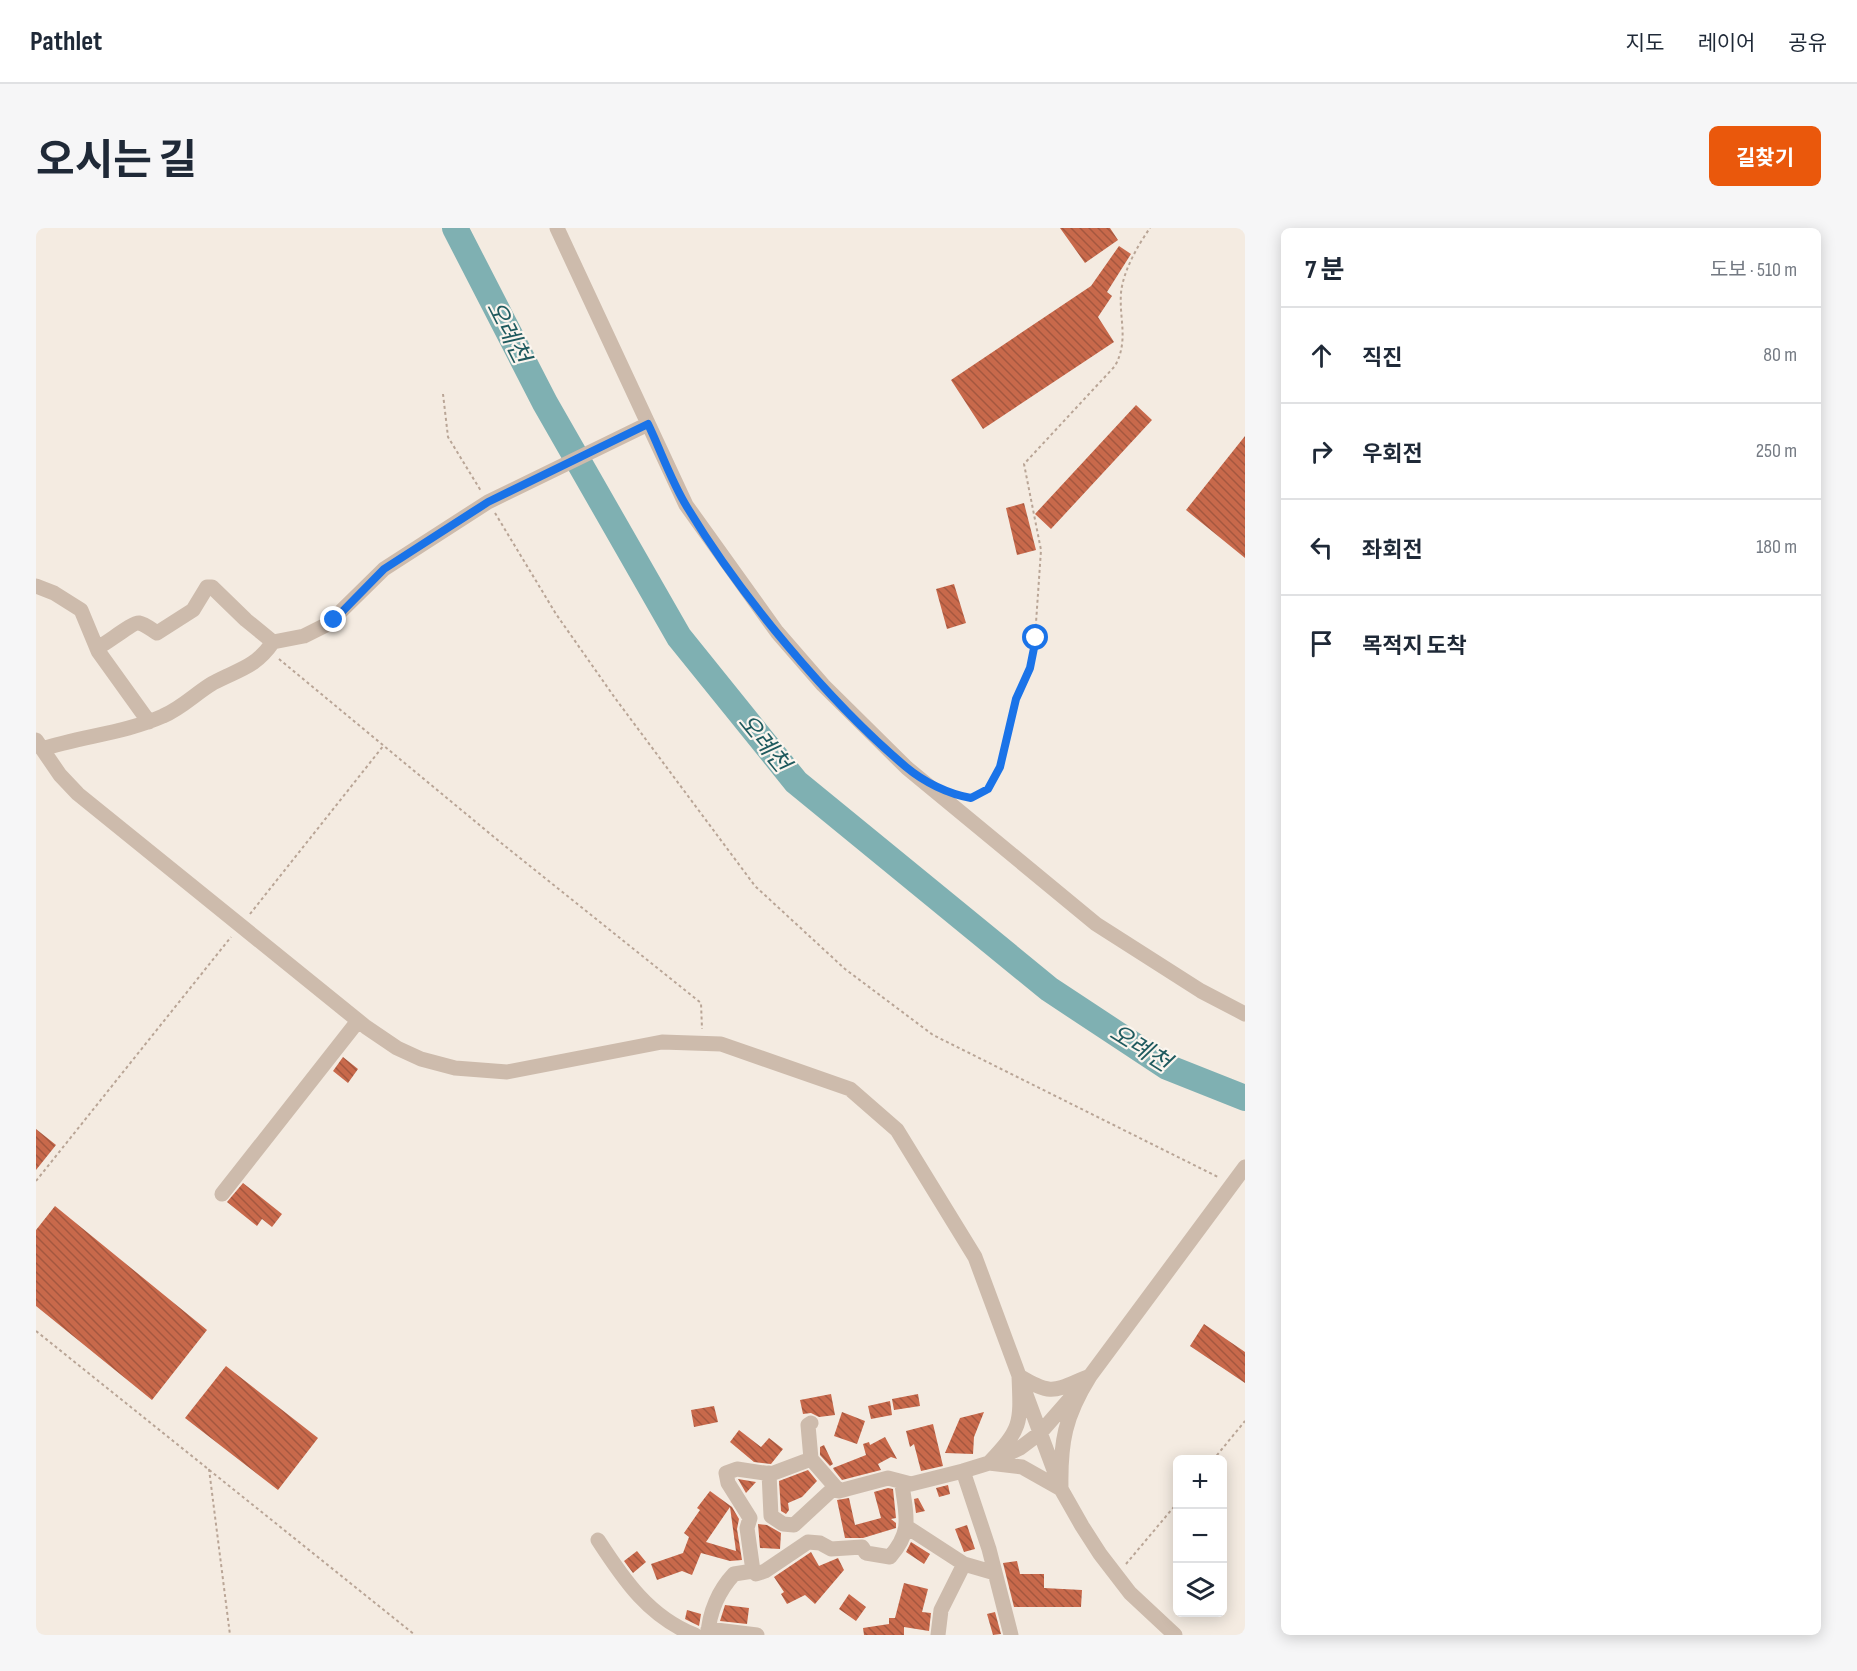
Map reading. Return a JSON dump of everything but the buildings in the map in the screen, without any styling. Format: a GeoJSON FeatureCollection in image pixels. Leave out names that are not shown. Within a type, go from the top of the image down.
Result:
{"type":"FeatureCollection","features":[{"type":"Feature","properties":{"kind":"street"},"geometry":{"type":"LineString","coordinates":[[557,228],[686,505],[707,538],[777,632],[823,685],[907,768],[996,844],[1096,924],[1201,991],[1245,1014]]}},
{"type":"Feature","properties":{"kind":"street"},"geometry":{"type":"LineString","coordinates":[[648,424],[488,502],[384,569],[328,624],[313,633],[270,646],[260,660],[218,681],[177,710],[149,722],[39,745],[60,775],[78,794],[358,1021],[397,1048],[421,1059],[455,1068],[487,1072],[528,1070],[662,1042],[720,1044],[850,1089],[897,1130],[975,1257],[1061,1489],[1116,1576],[1130,1593],[1175,1635]]}},
{"type":"Feature","properties":{"kind":"street"},"geometry":{"type":"LineString","coordinates":[[36,586],[54,593],[81,610],[97,648],[149,722]]}},
{"type":"Feature","properties":{"kind":"street"},"geometry":{"type":"LineString","coordinates":[[97,648],[120,635],[130,625],[139,623],[157,633],[193,610],[207,587],[212,587],[270,646]]}},
{"type":"Feature","properties":{"kind":"street"},"geometry":{"type":"LineString","coordinates":[[222,1194],[358,1021]]}},
{"type":"Feature","properties":{"kind":"street"},"geometry":{"type":"LineString","coordinates":[[811,1423],[808,1425],[811,1459],[839,1491],[888,1478],[902,1484],[928,1481],[989,1463],[1020,1448],[1040,1433],[1090,1376],[1245,1167]]}},
{"type":"Feature","properties":{"kind":"street"},"geometry":{"type":"LineString","coordinates":[[1019,1376],[1035,1387],[1049,1391],[1090,1376]]}},
{"type":"Feature","properties":{"kind":"street"},"geometry":{"type":"LineString","coordinates":[[989,1463],[1014,1437],[1019,1424],[1019,1376]]}},
{"type":"Feature","properties":{"kind":"street"},"geometry":{"type":"LineString","coordinates":[[1061,1489],[1062,1447],[1066,1420],[1090,1376]]}},
{"type":"Feature","properties":{"kind":"street"},"geometry":{"type":"LineString","coordinates":[[753,1571],[747,1528],[750,1518],[728,1483],[726,1473],[737,1469],[769,1473],[811,1459]]}},
{"type":"Feature","properties":{"kind":"street"},"geometry":{"type":"LineString","coordinates":[[989,1463],[1022,1467],[1061,1489]]}},
{"type":"Feature","properties":{"kind":"street"},"geometry":{"type":"LineString","coordinates":[[963,1471],[995,1574],[1009,1634]]}},
{"type":"Feature","properties":{"kind":"street"},"geometry":{"type":"LineString","coordinates":[[769,1473],[771,1516],[783,1524],[794,1525],[808,1542]]}},
{"type":"Feature","properties":{"kind":"street"},"geometry":{"type":"LineString","coordinates":[[704,1633],[723,1586],[734,1574],[753,1571],[756,1574],[765,1571],[808,1542],[820,1543],[831,1549],[862,1547],[866,1553],[890,1557],[900,1545],[907,1527],[902,1484]]}},
{"type":"Feature","properties":{"kind":"street"},"geometry":{"type":"LineString","coordinates":[[794,1525],[835,1487]]}},
{"type":"Feature","properties":{"kind":"street"},"geometry":{"type":"LineString","coordinates":[[907,1527],[964,1564],[995,1574]]}},
{"type":"Feature","properties":{"kind":"street"},"geometry":{"type":"LineString","coordinates":[[598,1540],[620,1575],[670,1625],[704,1633],[757,1635]]}},
{"type":"Feature","properties":{"kind":"street"},"geometry":{"type":"LineString","coordinates":[[938,1635],[941,1610],[964,1564]]}},
{"type":"Feature","properties":{"kind":"path"},"geometry":{"type":"LineString","coordinates":[[965,797],[971,798],[981,794],[995,778],[1016,699],[1034,652],[1041,550],[1024,464],[1115,366],[1123,350],[1121,290],[1125,276],[1150,228]]}},
{"type":"Feature","properties":{"kind":"path"},"geometry":{"type":"LineString","coordinates":[[443,394],[448,437],[562,623],[755,886],[845,969],[933,1035],[1232,1185]]}},
{"type":"Feature","properties":{"kind":"path"},"geometry":{"type":"LineString","coordinates":[[270,646],[491,835],[701,1003],[704,1044]]}},
{"type":"Feature","properties":{"kind":"path"},"geometry":{"type":"LineString","coordinates":[[36,1181],[384,745]]}},
{"type":"Feature","properties":{"kind":"path"},"geometry":{"type":"LineString","coordinates":[[36,1331],[415,1635]]}},
{"type":"Feature","properties":{"kind":"path"},"geometry":{"type":"LineString","coordinates":[[1217,1455],[1245,1421]]}},
{"type":"Feature","properties":{"kind":"path"},"geometry":{"type":"LineString","coordinates":[[209,1469],[230,1635]]}},
{"type":"Feature","properties":{"kind":"path"},"geometry":{"type":"LineString","coordinates":[[1116,1576],[1173,1508]]}},
{"type":"Feature","properties":{"kind":"waterway","name":"오례천"},"geometry":{"type":"LineString","coordinates":[[455,228],[545,403],[679,637],[796,782],[1049,989],[1167,1067],[1245,1098]]}},
{"type":"Feature","properties":{"kind":"route"},"geometry":{"type":"LineString","coordinates":[[334,620],[384,569],[467,514],[648,424],[686,505],[707,538],[777,632],[823,685],[868,731],[907,768],[942,789],[958,796],[971,798],[988,789],[995,778],[1000,767],[1016,699],[1030,668],[1036,638]]}}]}
